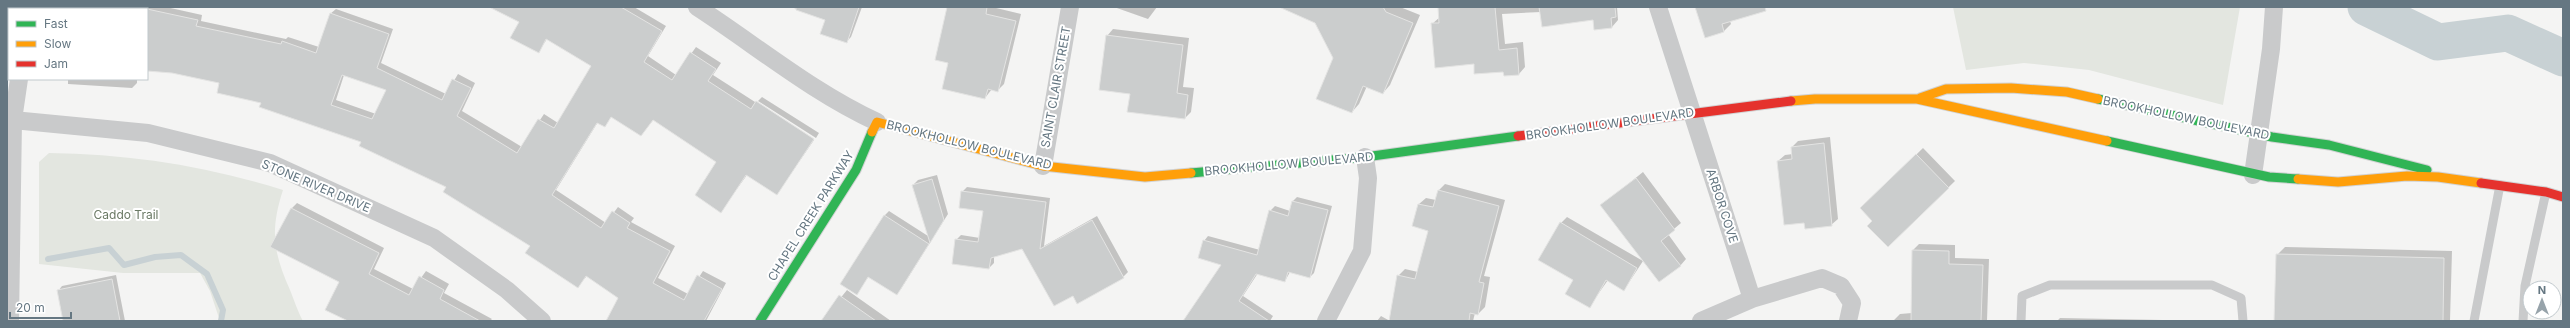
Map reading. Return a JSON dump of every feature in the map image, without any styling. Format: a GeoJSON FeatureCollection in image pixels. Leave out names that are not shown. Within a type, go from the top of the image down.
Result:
{"type":"FeatureCollection","features":[{"type":"Feature","properties":{"kind":"street","name":"SAINT CLAIR STREET"},"geometry":{"type":"LineString","coordinates":[[1043,166],[1070,7]]}},
{"type":"Feature","properties":{"kind":"street","name":"ARBOR COVE"},"geometry":{"type":"LineString","coordinates":[[1658,7],[1752,299]]}},
{"type":"Feature","properties":{"kind":"street"},"geometry":{"type":"LineString","coordinates":[[2253,175],[2266,82],[2274,7]]}},
{"type":"Feature","properties":{"kind":"street","name":"BROOKHOLLOW BOULEVARD"},"geometry":{"type":"LineString","coordinates":[[705,9],[814,88],[847,108],[877,122],[1043,166],[1145,177],[1365,157],[1692,112],[1815,99],[1917,99],[2253,175],[2323,182],[2407,176],[2453,178],[2546,192],[2563,197]]}},
{"type":"Feature","properties":{"kind":"street"},"geometry":{"type":"LineString","coordinates":[[10,321],[13,120],[19,80]]}},
{"type":"Feature","properties":{"kind":"street","name":"BROOKHOLLOW BOULEVARD"},"geometry":{"type":"LineString","coordinates":[[1917,99],[1946,90],[2011,88],[2067,92],[2259,134],[2329,145],[2453,178]]}},
{"type":"Feature","properties":{"kind":"street","name":"STONE RIVER DRIVE"},"geometry":{"type":"LineString","coordinates":[[13,120],[148,133],[270,163],[434,238],[507,290],[542,321]]}},
{"type":"Feature","properties":{"kind":"street","name":"CHAPEL CREEK PARKWAY"},"geometry":{"type":"LineString","coordinates":[[760,321],[856,170],[877,122]]}},
{"type":"Feature","properties":{"kind":"street"},"geometry":{"type":"LineString","coordinates":[[1326,321],[1362,251],[1368,178],[1365,157]]}},
{"type":"Feature","properties":{"kind":"street"},"geometry":{"type":"LineString","coordinates":[[1701,321],[1752,299],[1822,278],[1841,286],[1852,304],[1848,321]]}},
{"type":"Feature","properties":{"kind":"lane"},"geometry":{"type":"LineString","coordinates":[[2474,321],[2500,185]]}},
{"type":"Feature","properties":{"kind":"lane"},"geometry":{"type":"LineString","coordinates":[[2523,321],[2525,286],[2546,192]]}},
{"type":"Feature","properties":{"kind":"lane"},"geometry":{"type":"LineString","coordinates":[[2021,321],[2022,296],[2050,284],[2212,284],[2241,298],[2242,321]]}},
{"type":"Feature","properties":{"kind":"green space"},"geometry":{"type":"Polygon","coordinates":[[[1953,7],[2240,7],[2223,105],[2089,70],[2024,63],[1966,70],[1953,7]]]}},
{"type":"Feature","properties":{"kind":"green space","name":"Caddo Trail"},"geometry":{"type":"Polygon","coordinates":[[[49,153],[109,156],[168,163],[225,174],[283,190],[276,217],[275,241],[284,276],[303,321],[218,321],[219,318],[210,291],[200,273],[123,273],[39,264],[39,162],[49,153]]]}},
{"type":"Feature","properties":{"kind":"building"},"geometry":{"type":"Polygon","coordinates":[[[489,7],[621,7],[662,31],[644,62],[672,80],[690,52],[716,69],[708,81],[751,109],[756,101],[814,139],[777,195],[746,175],[721,213],[695,195],[716,162],[653,120],[641,136],[611,117],[605,127],[597,123],[552,195],[601,228],[612,211],[630,223],[627,228],[670,251],[653,283],[684,300],[697,275],[722,289],[704,321],[606,321],[618,298],[586,276],[578,288],[525,253],[530,246],[443,192],[446,187],[359,146],[361,142],[259,107],[261,103],[217,93],[219,83],[172,73],[148,71],[148,9],[198,20],[196,26],[281,44],[282,41],[316,53],[330,13],[389,34],[377,68],[442,100],[452,79],[471,88],[457,116],[517,153],[538,119],[554,128],[591,66],[546,39],[539,53],[510,38],[519,22],[489,7]],[[342,75],[331,105],[372,119],[386,90],[342,75]]]}},
{"type":"Feature","properties":{"kind":"building"},"geometry":{"type":"Polygon","coordinates":[[[796,7],[859,7],[847,43],[820,34],[825,20],[796,10],[796,7]]]}},
{"type":"Feature","properties":{"kind":"building"},"geometry":{"type":"Polygon","coordinates":[[[947,7],[987,7],[986,14],[1016,21],[998,92],[988,89],[985,99],[942,89],[948,63],[935,60],[947,7]]]}},
{"type":"Feature","properties":{"kind":"building"},"geometry":{"type":"Polygon","coordinates":[[[1279,7],[1383,7],[1386,12],[1413,23],[1383,94],[1363,86],[1352,113],[1316,99],[1333,58],[1315,23],[1279,7]]]}},
{"type":"Feature","properties":{"kind":"building"},"geometry":{"type":"Polygon","coordinates":[[[1438,7],[1495,7],[1499,50],[1517,48],[1519,75],[1504,76],[1503,72],[1474,74],[1474,64],[1435,68],[1431,23],[1439,23],[1438,7]]]}},
{"type":"Feature","properties":{"kind":"building"},"geometry":{"type":"Polygon","coordinates":[[[1539,7],[1615,7],[1616,17],[1611,18],[1612,28],[1594,30],[1593,20],[1542,27],[1539,7]]]}},
{"type":"Feature","properties":{"kind":"building"},"geometry":{"type":"Polygon","coordinates":[[[1695,7],[1765,7],[1766,11],[1722,24],[1724,32],[1705,38],[1695,7]]]}},
{"type":"Feature","properties":{"kind":"building"},"geometry":{"type":"Polygon","coordinates":[[[1106,35],[1183,45],[1177,93],[1188,95],[1185,119],[1127,112],[1130,94],[1099,90],[1106,35]]]}},
{"type":"Feature","properties":{"kind":"building"},"geometry":{"type":"Polygon","coordinates":[[[1824,143],[1832,226],[1805,229],[1804,223],[1784,225],[1777,161],[1792,159],[1791,147],[1824,143]]]}},
{"type":"Feature","properties":{"kind":"building"},"geometry":{"type":"Polygon","coordinates":[[[1916,154],[1949,188],[1888,247],[1867,226],[1872,221],[1860,208],[1916,154]]]}},
{"type":"Feature","properties":{"kind":"building"},"geometry":{"type":"Polygon","coordinates":[[[1636,178],[1675,230],[1661,241],[1681,266],[1659,282],[1600,205],[1636,178]]]}},
{"type":"Feature","properties":{"kind":"building"},"geometry":{"type":"Polygon","coordinates":[[[932,179],[944,220],[930,243],[912,185],[932,179]]]}},
{"type":"Feature","properties":{"kind":"building"},"geometry":{"type":"Polygon","coordinates":[[[1438,190],[1499,206],[1479,282],[1484,283],[1478,315],[1470,313],[1469,321],[1389,321],[1397,275],[1415,279],[1428,231],[1412,226],[1418,204],[1433,207],[1438,190]]]}},
{"type":"Feature","properties":{"kind":"building"},"geometry":{"type":"Polygon","coordinates":[[[961,191],[1046,202],[1040,249],[1092,220],[1124,278],[1077,304],[1073,296],[1054,306],[1022,249],[991,258],[989,269],[952,264],[955,239],[978,242],[983,211],[959,208],[961,191]]]}},
{"type":"Feature","properties":{"kind":"building"},"geometry":{"type":"Polygon","coordinates":[[[1292,201],[1328,210],[1310,278],[1288,272],[1285,282],[1256,274],[1239,301],[1269,321],[1183,321],[1221,265],[1198,258],[1203,240],[1257,255],[1269,210],[1288,216],[1292,201]]]}},
{"type":"Feature","properties":{"kind":"building"},"geometry":{"type":"Polygon","coordinates":[[[291,208],[379,253],[369,274],[409,295],[419,276],[444,290],[440,299],[480,321],[348,321],[325,310],[339,282],[270,247],[291,208]]]}},
{"type":"Feature","properties":{"kind":"building"},"geometry":{"type":"Polygon","coordinates":[[[884,215],[929,244],[897,295],[868,277],[857,295],[840,284],[884,215]]]}},
{"type":"Feature","properties":{"kind":"building"},"geometry":{"type":"Polygon","coordinates":[[[1560,222],[1637,268],[1624,291],[1606,280],[1590,308],[1565,294],[1573,280],[1538,260],[1560,222]]]}},
{"type":"Feature","properties":{"kind":"building"},"geometry":{"type":"Polygon","coordinates":[[[1912,250],[1949,251],[1949,264],[1983,265],[1981,321],[1911,321],[1912,250]]]}},
{"type":"Feature","properties":{"kind":"building"},"geometry":{"type":"Polygon","coordinates":[[[2276,254],[2444,258],[2443,321],[2274,321],[2276,254]]]}},
{"type":"Feature","properties":{"kind":"building"},"geometry":{"type":"Polygon","coordinates":[[[112,279],[120,321],[63,321],[57,290],[112,279]]]}},
{"type":"Feature","properties":{"kind":"building"},"geometry":{"type":"Polygon","coordinates":[[[839,295],[876,321],[821,321],[839,295]]]}},
{"type":"Feature","properties":{"kind":"waterway"},"geometry":{"type":"LineString","coordinates":[[2366,7],[2438,42],[2508,33],[2563,58]]}},
{"type":"Feature","properties":{"kind":"waterway"},"geometry":{"type":"LineString","coordinates":[[48,259],[109,248],[124,265],[155,257],[181,255],[207,274],[223,310],[221,321]]}},
{"type":"Feature","properties":{"kind":"traffic: fast"},"geometry":{"type":"LineString","coordinates":[[2098,99],[2272,137],[2329,145],[2427,170]]}},
{"type":"Feature","properties":{"kind":"traffic: fast"},"geometry":{"type":"LineString","coordinates":[[760,321],[856,170],[872,132]]}},
{"type":"Feature","properties":{"kind":"traffic: fast"},"geometry":{"type":"LineString","coordinates":[[1191,173],[1365,157],[1518,136]]}},
{"type":"Feature","properties":{"kind":"traffic: fast"},"geometry":{"type":"LineString","coordinates":[[2107,141],[2269,177],[2298,179]]}},
{"type":"Feature","properties":{"kind":"traffic: slow"},"geometry":{"type":"LineString","coordinates":[[1920,98],[1946,89],[2011,88],[2067,92],[2098,99]]}},
{"type":"Feature","properties":{"kind":"traffic: slow"},"geometry":{"type":"LineString","coordinates":[[1791,101],[1815,99],[1917,99],[2107,141]]}},
{"type":"Feature","properties":{"kind":"traffic: slow"},"geometry":{"type":"LineString","coordinates":[[872,132],[877,122],[1043,166],[1145,177],[1191,173]]}},
{"type":"Feature","properties":{"kind":"traffic: slow"},"geometry":{"type":"LineString","coordinates":[[2298,179],[2338,182],[2407,176],[2438,177],[2481,183]]}},
{"type":"Feature","properties":{"kind":"traffic: jam"},"geometry":{"type":"LineString","coordinates":[[1518,136],[1791,101]]}},
{"type":"Feature","properties":{"kind":"traffic: jam"},"geometry":{"type":"LineString","coordinates":[[2481,183],[2546,192],[2563,197]]}}]}
